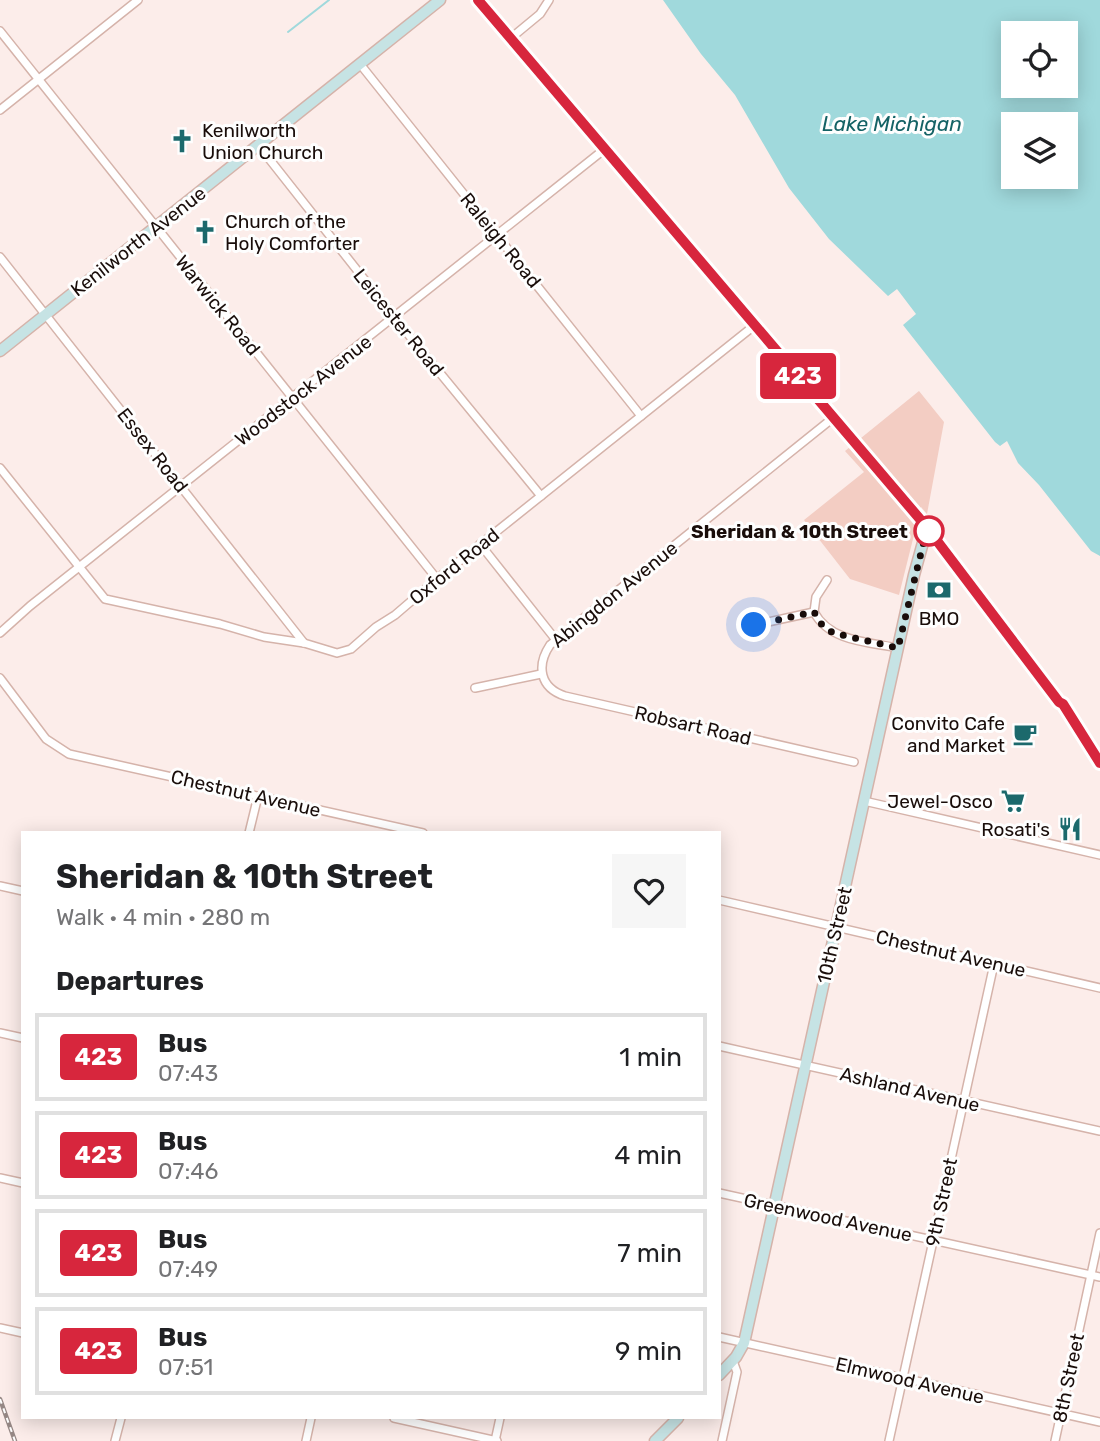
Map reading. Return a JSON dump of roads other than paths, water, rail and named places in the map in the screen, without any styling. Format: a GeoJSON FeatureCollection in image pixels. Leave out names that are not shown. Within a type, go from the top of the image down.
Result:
{"type":"FeatureCollection","features":[{"type":"Feature","properties":{"kind":"street"},"geometry":{"type":"LineString","coordinates":[[0,110],[138,0]]}},
{"type":"Feature","properties":{"kind":"street","name":"Kenilworth Avenue"},"geometry":{"type":"LineString","coordinates":[[0,351],[440,0]]}},
{"type":"Feature","properties":{"kind":"street"},"geometry":{"type":"LineString","coordinates":[[478,0],[927,528],[1059,702],[1059,708],[1070,718],[1100,763]]}},
{"type":"Feature","properties":{"kind":"street"},"geometry":{"type":"LineString","coordinates":[[511,38],[540,14],[549,0]]}},
{"type":"Feature","properties":{"kind":"street","name":"Warwick Road"},"geometry":{"type":"LineString","coordinates":[[0,31],[437,579]]}},
{"type":"Feature","properties":{"kind":"street","name":"Raleigh Road"},"geometry":{"type":"LineString","coordinates":[[360,64],[641,416]]}},
{"type":"Feature","properties":{"kind":"street","name":"Leicester Road"},"geometry":{"type":"LineString","coordinates":[[259,146],[394,317],[541,496]]}},
{"type":"Feature","properties":{"kind":"street","name":"Woodstock Avenue"},"geometry":{"type":"LineString","coordinates":[[0,633],[606,148]]}},
{"type":"Feature","properties":{"kind":"street","name":"Essex Road"},"geometry":{"type":"LineString","coordinates":[[0,257],[304,643]]}},
{"type":"Feature","properties":{"kind":"street","name":"Oxford Road"},"geometry":{"type":"LineString","coordinates":[[80,567],[105,599],[220,624],[264,637],[304,643],[330,652],[351,649],[755,325]]}},
{"type":"Feature","properties":{"kind":"street","name":"Abingdon Avenue"},"geometry":{"type":"LineString","coordinates":[[541,674],[543,655],[555,640],[833,418]]}},
{"type":"Feature","properties":{"kind":"street"},"geometry":{"type":"LineString","coordinates":[[0,468],[80,567]]}},
{"type":"Feature","properties":{"kind":"street","name":"10th Street"},"geometry":{"type":"LineString","coordinates":[[721,1373],[733,1361],[744,1343],[927,528]]}},
{"type":"Feature","properties":{"kind":"street"},"geometry":{"type":"LineString","coordinates":[[480,544],[555,640]]}},
{"type":"Feature","properties":{"kind":"street"},"geometry":{"type":"LineString","coordinates":[[827,580],[818,592],[814,612],[822,625],[833,633],[898,648]]}},
{"type":"Feature","properties":{"kind":"street"},"geometry":{"type":"LineString","coordinates":[[754,625],[814,612]]}},
{"type":"Feature","properties":{"kind":"street"},"geometry":{"type":"LineString","coordinates":[[475,688],[541,674]]}},
{"type":"Feature","properties":{"kind":"street","name":"Robsart Road"},"geometry":{"type":"LineString","coordinates":[[541,674],[552,690],[565,696],[854,762]]}},
{"type":"Feature","properties":{"kind":"street","name":"Chestnut Avenue"},"geometry":{"type":"LineString","coordinates":[[0,678],[46,739],[69,754],[414,831]]}},
{"type":"Feature","properties":{"kind":"street"},"geometry":{"type":"LineString","coordinates":[[249,831],[258,796]]}},
{"type":"Feature","properties":{"kind":"street"},"geometry":{"type":"LineString","coordinates":[[864,800],[1100,855]]}},
{"type":"Feature","properties":{"kind":"street"},"geometry":{"type":"LineString","coordinates":[[0,886],[21,891]]}},
{"type":"Feature","properties":{"kind":"street","name":"Chestnut Avenue"},"geometry":{"type":"LineString","coordinates":[[721,900],[1100,988]]}},
{"type":"Feature","properties":{"kind":"street","name":"9th Street"},"geometry":{"type":"LineString","coordinates":[[889,1441],[994,964]]}},
{"type":"Feature","properties":{"kind":"street"},"geometry":{"type":"LineString","coordinates":[[0,1033],[21,1038]]}},
{"type":"Feature","properties":{"kind":"street","name":"Ashland Avenue"},"geometry":{"type":"LineString","coordinates":[[721,1046],[1100,1131]]}},
{"type":"Feature","properties":{"kind":"street"},"geometry":{"type":"LineString","coordinates":[[0,1178],[21,1183]]}},
{"type":"Feature","properties":{"kind":"street","name":"Greenwood Avenue"},"geometry":{"type":"LineString","coordinates":[[721,1193],[1100,1277]]}},
{"type":"Feature","properties":{"kind":"street","name":"8th Street"},"geometry":{"type":"LineString","coordinates":[[1055,1441],[1100,1233]]}},
{"type":"Feature","properties":{"kind":"street"},"geometry":{"type":"LineString","coordinates":[[0,1328],[21,1333]]}},
{"type":"Feature","properties":{"kind":"street","name":"Elmwood Avenue"},"geometry":{"type":"LineString","coordinates":[[721,1338],[1100,1422]]}},
{"type":"Feature","properties":{"kind":"street"},"geometry":{"type":"LineString","coordinates":[[722,1441],[737,1372],[733,1361]]}},
{"type":"Feature","properties":{"kind":"street"},"geometry":{"type":"LineString","coordinates":[[115,1441],[121,1419]]}},
{"type":"Feature","properties":{"kind":"street"},"geometry":{"type":"LineString","coordinates":[[306,1441],[311,1419]]}},
{"type":"Feature","properties":{"kind":"street"},"geometry":{"type":"LineString","coordinates":[[398,1419],[496,1441],[500,1419]]}},
{"type":"Feature","properties":{"kind":"street"},"geometry":{"type":"LineString","coordinates":[[655,1441],[677,1419]]}},
{"type":"Feature","properties":{"kind":"water","name":"Lake Michigan"},"geometry":{"type":"Polygon","coordinates":[[[663,0],[1100,0],[1100,556],[1091,551],[1039,485],[1018,463],[1007,441],[1000,446],[995,442],[903,325],[916,314],[897,289],[888,296],[829,239],[789,188],[735,95],[701,54],[663,0]]]}},
{"type":"Feature","properties":{"kind":"waterway"},"geometry":{"type":"LineString","coordinates":[[288,32],[329,0]]}},
{"type":"Feature","properties":{"kind":"railway"},"geometry":{"type":"LineString","coordinates":[[0,1399],[15,1441]]}},
{"type":"Feature","properties":{"kind":"place","name":"Kenilworth Union Church"},"geometry":{"type":"Point","coordinates":[182,141]}},
{"type":"Feature","properties":{"kind":"place","name":"Church of the Holy Comforter"},"geometry":{"type":"Point","coordinates":[205,232]}},
{"type":"Feature","properties":{"kind":"place","name":"Sheridan & 10th Street"},"geometry":{"type":"Point","coordinates":[929,531]}},
{"type":"Feature","properties":{"kind":"place","name":"BMO"},"geometry":{"type":"Point","coordinates":[939,590]}},
{"type":"Feature","properties":{"kind":"place","name":"Convito Cafe and Market"},"geometry":{"type":"Point","coordinates":[1025,734]}},
{"type":"Feature","properties":{"kind":"place","name":"Jewel-Osco"},"geometry":{"type":"Point","coordinates":[1013,801]}},
{"type":"Feature","properties":{"kind":"place","name":"Rosati's"},"geometry":{"type":"Point","coordinates":[1070,829]}}]}
